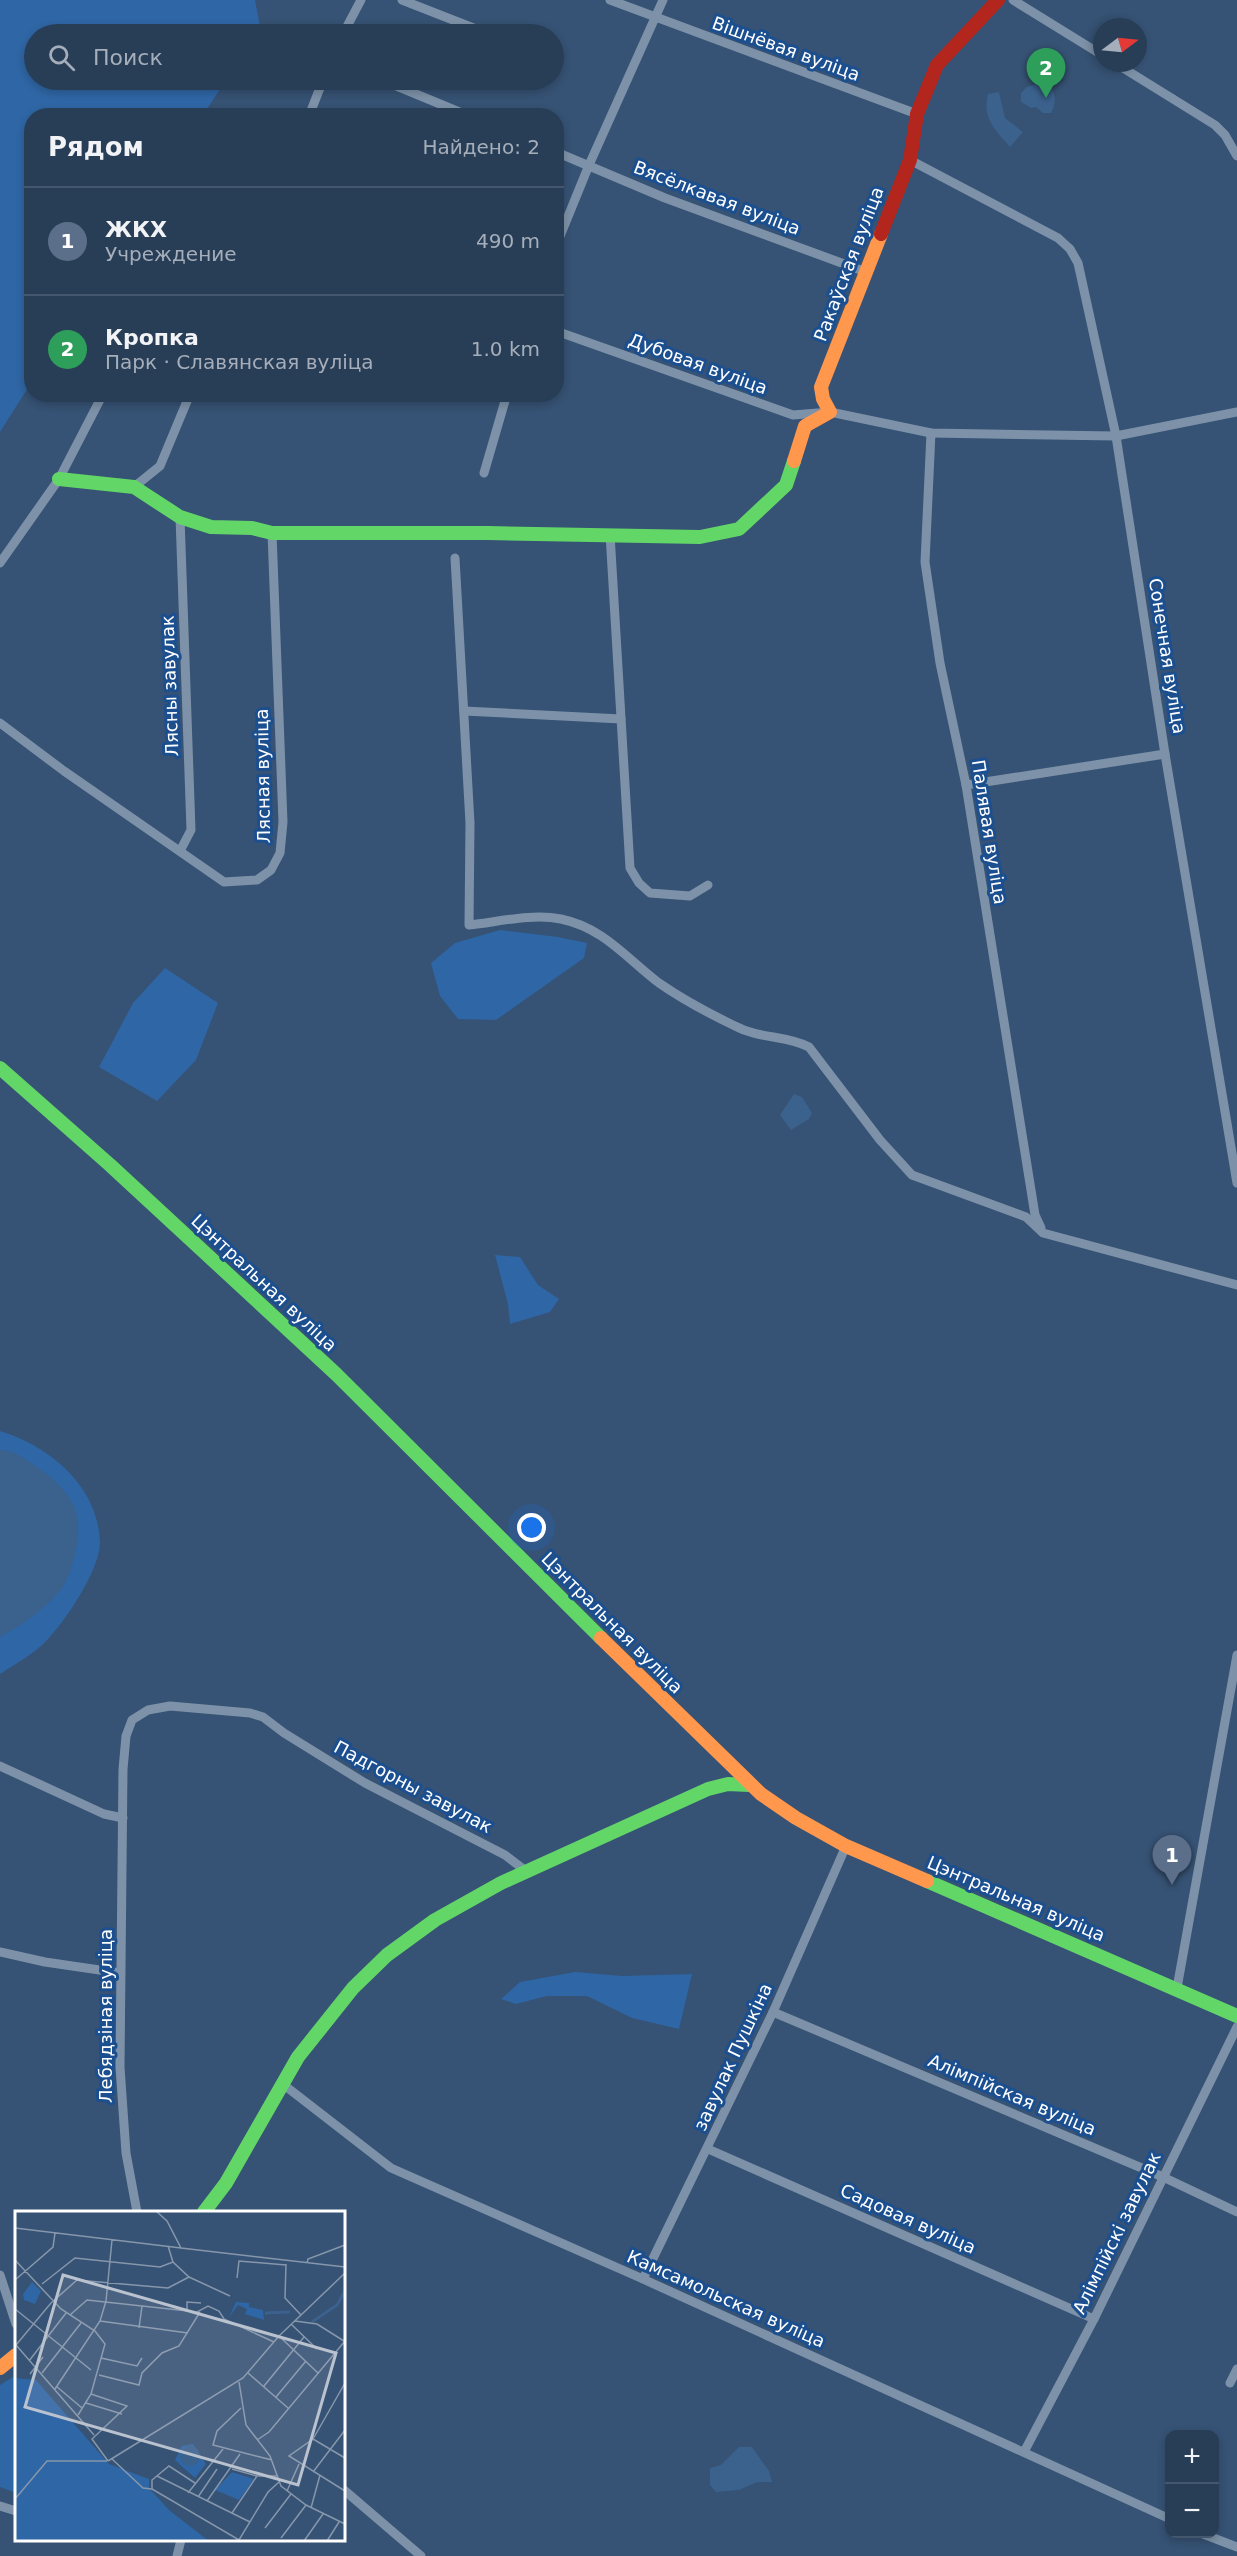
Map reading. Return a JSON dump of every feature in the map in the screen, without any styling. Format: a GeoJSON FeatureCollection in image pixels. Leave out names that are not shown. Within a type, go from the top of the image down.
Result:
{"type":"FeatureCollection","features":[{"type":"Feature","properties":{"kind":"street"},"geometry":{"type":"LineString","coordinates":[[349,24],[362,0]]}},
{"type":"Feature","properties":{"kind":"street"},"geometry":{"type":"LineString","coordinates":[[402,0],[463,24]]}},
{"type":"Feature","properties":{"kind":"street","name":"Вішнёвая вуліца"},"geometry":{"type":"LineString","coordinates":[[610,0],[917,114]]}},
{"type":"Feature","properties":{"kind":"street"},"geometry":{"type":"LineString","coordinates":[[564,226],[663,0]]}},
{"type":"Feature","properties":{"kind":"street","name":"Ракаўская вуліца"},"geometry":{"type":"LineString","coordinates":[[830,412],[823,399],[821,387],[910,160],[917,114],[937,64],[952,51],[998,0]]}},
{"type":"Feature","properties":{"kind":"street"},"geometry":{"type":"LineString","coordinates":[[1013,0],[1093,49]]}},
{"type":"Feature","properties":{"kind":"street"},"geometry":{"type":"LineString","coordinates":[[1130,72],[1215,125],[1225,135],[1237,156]]}},
{"type":"Feature","properties":{"kind":"street"},"geometry":{"type":"LineString","coordinates":[[312,108],[319,90]]}},
{"type":"Feature","properties":{"kind":"street"},"geometry":{"type":"LineString","coordinates":[[406,90],[450,108]]}},
{"type":"Feature","properties":{"kind":"street","name":"Вясёлкавая вуліца"},"geometry":{"type":"LineString","coordinates":[[564,155],[665,198],[866,272]]}},
{"type":"Feature","properties":{"kind":"street","name":"Сонечная вуліца"},"geometry":{"type":"LineString","coordinates":[[910,160],[1058,238],[1070,249],[1078,263],[1116,436],[1166,754],[1235,1158],[1237,1183]]}},
{"type":"Feature","properties":{"kind":"street","name":"Дубовая вуліца"},"geometry":{"type":"LineString","coordinates":[[564,334],[794,415],[830,412],[931,433],[1116,436],[1237,412]]}},
{"type":"Feature","properties":{"kind":"street"},"geometry":{"type":"LineString","coordinates":[[0,563],[59,479],[99,402]]}},
{"type":"Feature","properties":{"kind":"street"},"geometry":{"type":"LineString","coordinates":[[134,487],[160,466],[187,402]]}},
{"type":"Feature","properties":{"kind":"street"},"geometry":{"type":"LineString","coordinates":[[484,473],[505,402]]}},
{"type":"Feature","properties":{"kind":"street"},"geometry":{"type":"LineString","coordinates":[[59,479],[134,487],[180,517],[211,527],[252,528],[272,533],[610,534],[700,537],[739,530],[786,485],[805,426],[830,412]]}},
{"type":"Feature","properties":{"kind":"street","name":"Палявая вуліца"},"geometry":{"type":"LineString","coordinates":[[931,433],[925,562],[940,663],[966,785],[1035,1215],[1044,1233]]}},
{"type":"Feature","properties":{"kind":"street","name":"Лясны завулак"},"geometry":{"type":"LineString","coordinates":[[180,517],[191,830],[180,851]]}},
{"type":"Feature","properties":{"kind":"street","name":"Лясная вуліца"},"geometry":{"type":"LineString","coordinates":[[0,723],[64,771],[224,882],[257,880],[271,870],[280,853],[283,822],[272,533]]}},
{"type":"Feature","properties":{"kind":"street"},"geometry":{"type":"LineString","coordinates":[[610,534],[630,868],[639,883],[650,893],[690,896],[708,885]]}},
{"type":"Feature","properties":{"kind":"street"},"geometry":{"type":"LineString","coordinates":[[455,558],[470,823],[469,925],[541,918],[561,919],[587,928],[604,936],[660,984],[736,1027],[757,1035],[797,1041],[809,1047],[880,1140],[912,1174],[1026,1217],[1044,1233],[1237,1286]]}},
{"type":"Feature","properties":{"kind":"street"},"geometry":{"type":"LineString","coordinates":[[464,711],[621,719]]}},
{"type":"Feature","properties":{"kind":"street"},"geometry":{"type":"LineString","coordinates":[[966,785],[1166,754]]}},
{"type":"Feature","properties":{"kind":"street","name":"Цэнтральная вуліца"},"geometry":{"type":"LineString","coordinates":[[0,1068],[110,1165],[336,1374],[749,1785],[787,1814],[846,1846],[1237,2016]]}},
{"type":"Feature","properties":{"kind":"street"},"geometry":{"type":"LineString","coordinates":[[1177,1988],[1237,1655]]}},
{"type":"Feature","properties":{"kind":"street","name":"Лебядзіная вуліца"},"geometry":{"type":"LineString","coordinates":[[137,2211],[126,2153],[120,2067],[123,1768],[126,1736],[132,1720],[148,1710],[170,1706],[250,1713],[263,1717],[284,1733]]}},
{"type":"Feature","properties":{"kind":"street","name":"Падгорны завулак"},"geometry":{"type":"LineString","coordinates":[[284,1733],[365,1783],[505,1854],[526,1871]]}},
{"type":"Feature","properties":{"kind":"street"},"geometry":{"type":"LineString","coordinates":[[0,1766],[104,1814],[123,1818]]}},
{"type":"Feature","properties":{"kind":"street"},"geometry":{"type":"LineString","coordinates":[[205,2211],[226,2183],[298,2057],[353,1988],[387,1955],[435,1920],[526,1871],[708,1789],[728,1784],[749,1785]]}},
{"type":"Feature","properties":{"kind":"street","name":"завулак Пушкіна"},"geometry":{"type":"LineString","coordinates":[[643,2279],[773,2012],[846,1846]]}},
{"type":"Feature","properties":{"kind":"street"},"geometry":{"type":"LineString","coordinates":[[0,1952],[45,1962],[120,1973]]}},
{"type":"Feature","properties":{"kind":"street","name":"Алімпійская вуліца"},"geometry":{"type":"LineString","coordinates":[[773,2012],[1163,2177],[1237,2212]]}},
{"type":"Feature","properties":{"kind":"street","name":"Алімпійскі завулак"},"geometry":{"type":"LineString","coordinates":[[1024,2452],[1094,2319],[1237,2027]]}},
{"type":"Feature","properties":{"kind":"street","name":"Камсамольская вуліца"},"geometry":{"type":"LineString","coordinates":[[284,2085],[391,2168],[643,2279],[1165,2517]]}},
{"type":"Feature","properties":{"kind":"street","name":"Садовая вуліца"},"geometry":{"type":"LineString","coordinates":[[708,2149],[1094,2319]]}},
{"type":"Feature","properties":{"kind":"street"},"geometry":{"type":"LineString","coordinates":[[0,2274],[15,2321]]}},
{"type":"Feature","properties":{"kind":"street"},"geometry":{"type":"LineString","coordinates":[[0,2368],[15,2356]]}},
{"type":"Feature","properties":{"kind":"street"},"geometry":{"type":"LineString","coordinates":[[1230,2383],[1237,2369]]}},
{"type":"Feature","properties":{"kind":"street"},"geometry":{"type":"LineString","coordinates":[[345,2491],[421,2556]]}},
{"type":"Feature","properties":{"kind":"street"},"geometry":{"type":"LineString","coordinates":[[0,2506],[15,2511]]}},
{"type":"Feature","properties":{"kind":"street"},"geometry":{"type":"LineString","coordinates":[[1213,2538],[1237,2547]]}},
{"type":"Feature","properties":{"kind":"street"},"geometry":{"type":"LineString","coordinates":[[177,2556],[181,2541]]}},
{"type":"Feature","properties":{"kind":"shaded area"},"geometry":{"type":"Polygon","coordinates":[[[0,0],[255,0],[260,24],[24,24],[24,90],[219,90],[208,108],[24,108],[24,394],[0,432],[0,0]]]}},
{"type":"Feature","properties":{"kind":"shaded area"},"geometry":{"type":"Polygon","coordinates":[[[1040,83],[1051,87],[1054,93],[1055,103],[1051,113],[1043,113],[1036,107],[1031,108],[1021,102],[1021,93],[1027,87],[1040,83]]]}},
{"type":"Feature","properties":{"kind":"shaded area"},"geometry":{"type":"Polygon","coordinates":[[[999,92],[1005,118],[1023,132],[1010,147],[988,117],[988,94],[999,92]]]}},
{"type":"Feature","properties":{"kind":"shaded area"},"geometry":{"type":"Polygon","coordinates":[[[500,930],[587,943],[584,958],[496,1020],[458,1019],[440,996],[431,963],[455,943],[500,930]]]}},
{"type":"Feature","properties":{"kind":"shaded area"},"geometry":{"type":"Polygon","coordinates":[[[165,968],[218,1003],[196,1060],[157,1101],[99,1067],[133,1003],[165,968]]]}},
{"type":"Feature","properties":{"kind":"shaded area"},"geometry":{"type":"Polygon","coordinates":[[[794,1094],[802,1097],[812,1113],[809,1119],[791,1130],[780,1115],[794,1094]]]}},
{"type":"Feature","properties":{"kind":"shaded area"},"geometry":{"type":"Polygon","coordinates":[[[495,1255],[520,1257],[538,1285],[559,1299],[550,1312],[510,1324],[508,1304],[495,1255]]]}},
{"type":"Feature","properties":{"kind":"shaded area"},"geometry":{"type":"Polygon","coordinates":[[[0,1431],[37,1447],[68,1472],[81,1487],[91,1504],[100,1543],[99,1554],[88,1580],[64,1620],[38,1649],[0,1674],[0,1431]]]}},
{"type":"Feature","properties":{"kind":"shaded area"},"geometry":{"type":"Polygon","coordinates":[[[0,1450],[22,1457],[57,1483],[74,1506],[78,1530],[73,1562],[62,1588],[34,1616],[0,1637],[0,1450]]]}},
{"type":"Feature","properties":{"kind":"shaded area"},"geometry":{"type":"Polygon","coordinates":[[[575,1972],[622,1976],[692,1974],[679,2029],[632,2018],[587,1996],[547,1996],[516,2004],[501,1999],[520,1982],[575,1972]]]}},
{"type":"Feature","properties":{"kind":"shaded area"},"geometry":{"type":"Polygon","coordinates":[[[15,2376],[15,2493],[0,2487],[0,2385],[15,2376]]]}},
{"type":"Feature","properties":{"kind":"shaded area"},"geometry":{"type":"Polygon","coordinates":[[[739,2447],[752,2447],[769,2471],[772,2482],[757,2482],[739,2490],[716,2492],[710,2485],[710,2468],[721,2465],[739,2447]]]}},
{"type":"Feature","properties":{"kind":"traffic: fast"},"geometry":{"type":"LineString","coordinates":[[59,479],[134,487],[180,517],[211,527],[252,528],[272,533],[488,533],[700,537],[739,529],[786,485],[794,461]]}},
{"type":"Feature","properties":{"kind":"traffic: fast"},"geometry":{"type":"LineString","coordinates":[[0,1068],[110,1165],[336,1374],[601,1638]]}},
{"type":"Feature","properties":{"kind":"traffic: fast"},"geometry":{"type":"LineString","coordinates":[[205,2211],[226,2183],[298,2057],[353,1988],[387,1955],[435,1920],[501,1883],[708,1789],[728,1784],[749,1785]]}},
{"type":"Feature","properties":{"kind":"traffic: fast"},"geometry":{"type":"LineString","coordinates":[[927,1881],[1237,2016]]}},
{"type":"Feature","properties":{"kind":"traffic: slow"},"geometry":{"type":"LineString","coordinates":[[794,461],[805,426],[830,412],[823,399],[821,387],[881,234]]}},
{"type":"Feature","properties":{"kind":"traffic: slow"},"geometry":{"type":"LineString","coordinates":[[601,1638],[761,1794],[796,1818],[846,1846],[927,1881]]}},
{"type":"Feature","properties":{"kind":"traffic: slow"},"geometry":{"type":"LineString","coordinates":[[0,2368],[15,2356]]}},
{"type":"Feature","properties":{"kind":"traffic: jam"},"geometry":{"type":"LineString","coordinates":[[881,234],[910,160],[917,114],[937,65],[998,0]]}},
{"type":"Feature","properties":{"kind":"place","name":"Кропка"},"geometry":{"type":"Point","coordinates":[1046,98]}},
{"type":"Feature","properties":{"kind":"place","name":"ЖКХ"},"geometry":{"type":"Point","coordinates":[1172,1885]}}]}
